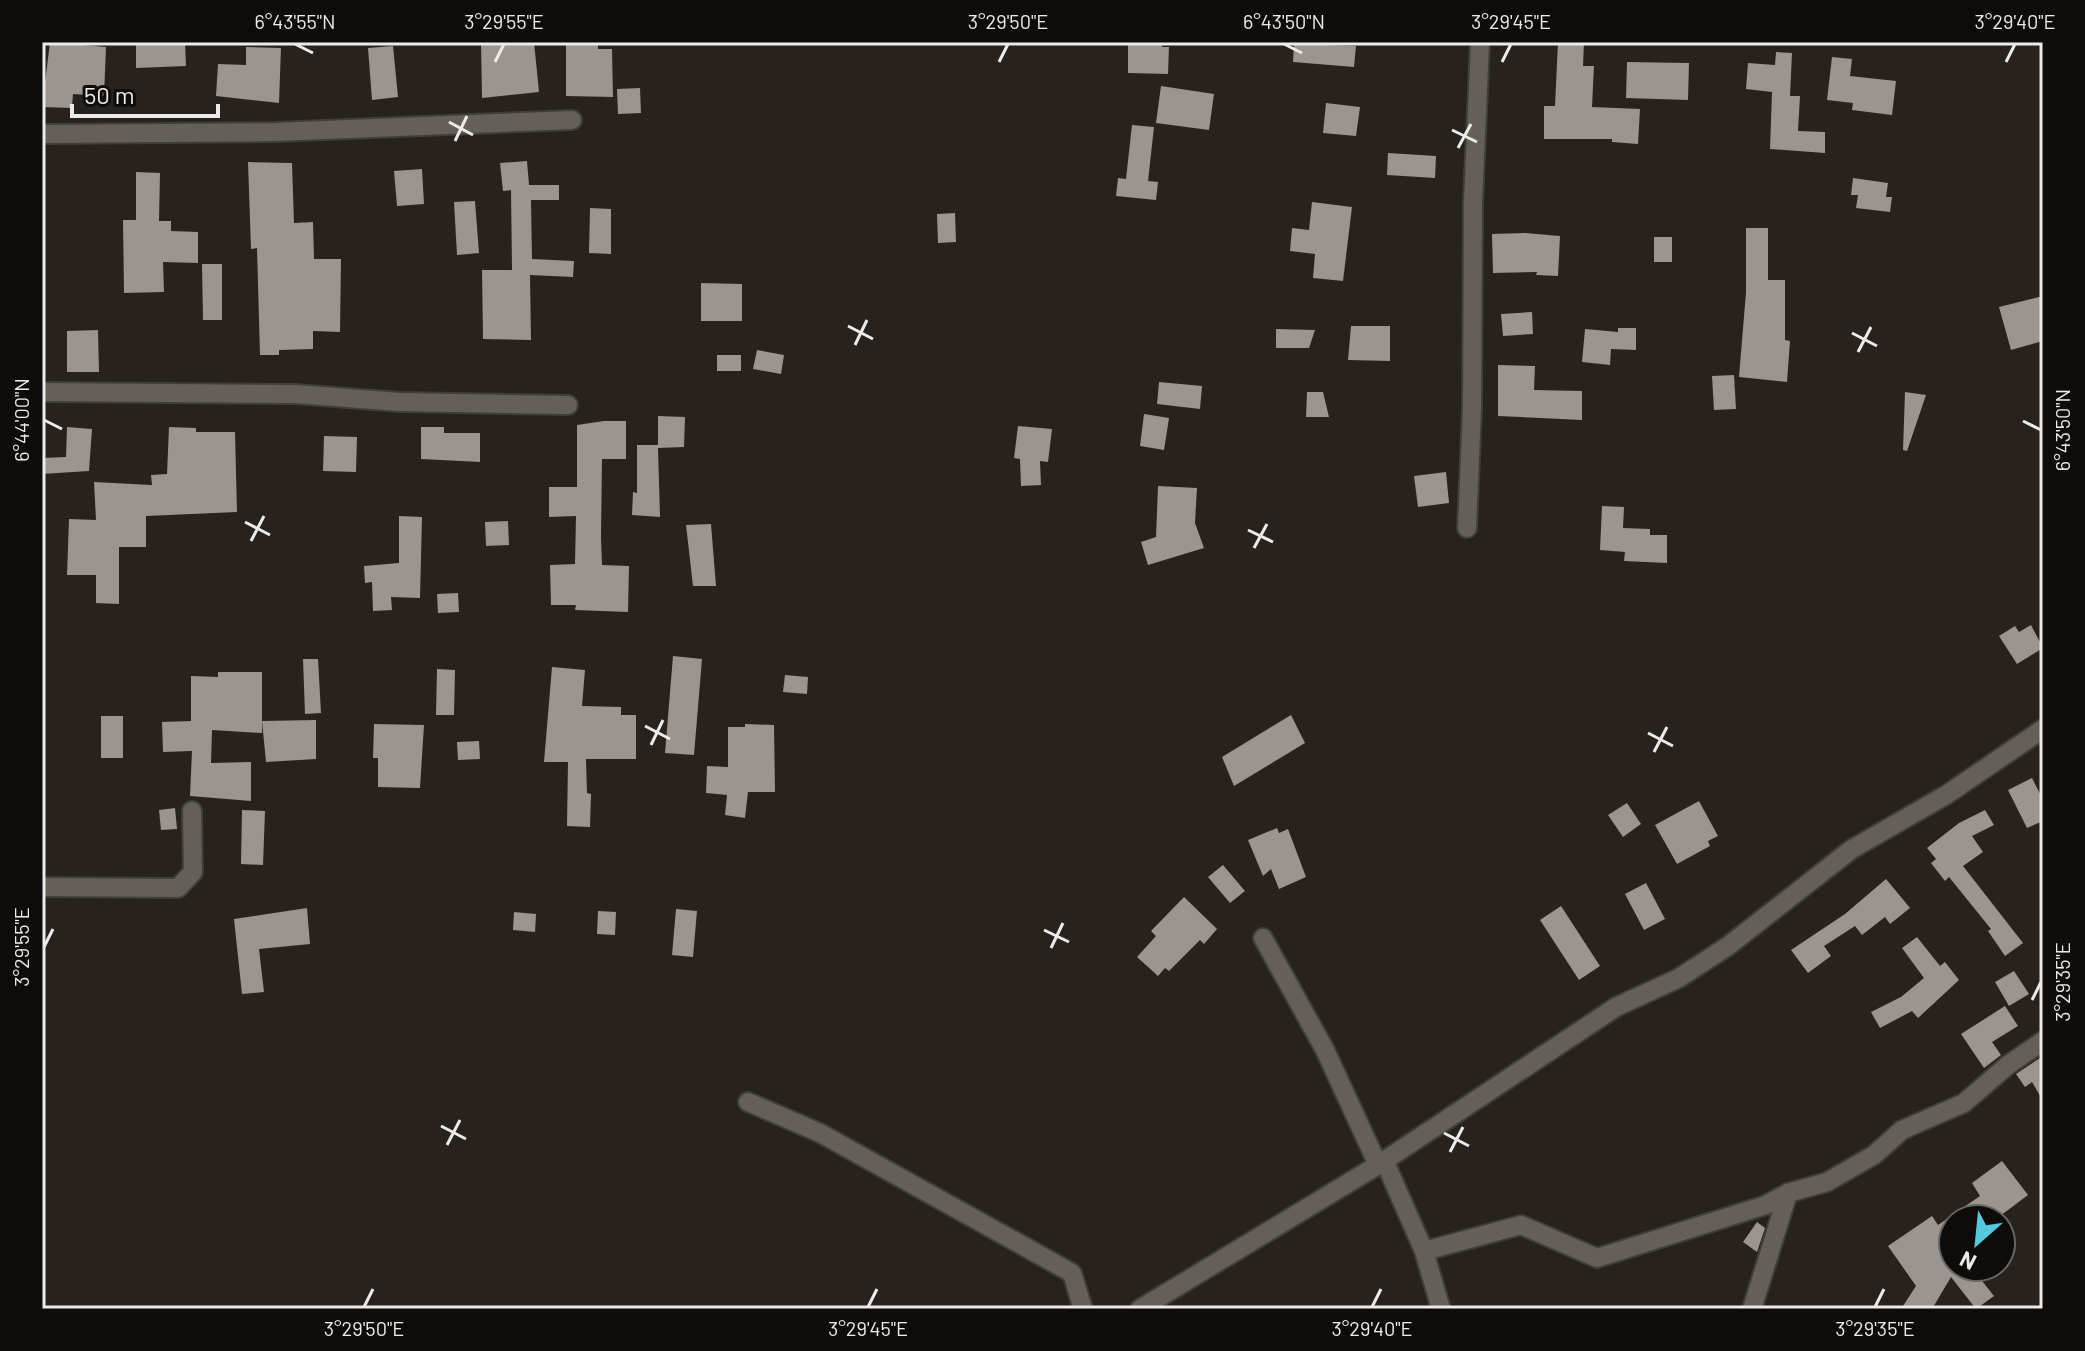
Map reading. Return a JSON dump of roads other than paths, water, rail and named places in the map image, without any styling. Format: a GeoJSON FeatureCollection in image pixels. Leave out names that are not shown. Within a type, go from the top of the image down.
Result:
{"type":"FeatureCollection","features":[{"type":"Feature","properties":{"kind":"street"},"geometry":{"type":"LineString","coordinates":[[1467,528],[1472,409],[1473,202],[1480,42]]}},
{"type":"Feature","properties":{"kind":"street"},"geometry":{"type":"LineString","coordinates":[[42,134],[275,132],[572,120]]}},
{"type":"Feature","properties":{"kind":"street"},"geometry":{"type":"LineString","coordinates":[[42,392],[295,394],[400,402],[568,405]]}},
{"type":"Feature","properties":{"kind":"street"},"geometry":{"type":"LineString","coordinates":[[1140,1309],[1381,1163],[1616,1007],[1679,978],[1728,946],[1852,849],[1946,795],[2043,729]]}},
{"type":"Feature","properties":{"kind":"street"},"geometry":{"type":"LineString","coordinates":[[42,887],[178,888],[193,872],[192,811]]}},
{"type":"Feature","properties":{"kind":"street"},"geometry":{"type":"LineString","coordinates":[[1263,938],[1325,1050],[1424,1251],[1441,1309]]}},
{"type":"Feature","properties":{"kind":"street"},"geometry":{"type":"LineString","coordinates":[[1424,1251],[1521,1225],[1597,1258],[1766,1205],[1788,1193],[1827,1182],[1874,1155],[1902,1130],[1964,1103],[2008,1065],[2043,1041]]}},
{"type":"Feature","properties":{"kind":"street"},"geometry":{"type":"LineString","coordinates":[[748,1102],[820,1133],[1072,1273],[1083,1309]]}},
{"type":"Feature","properties":{"kind":"street"},"geometry":{"type":"LineString","coordinates":[[1752,1309],[1788,1193]]}}]}
